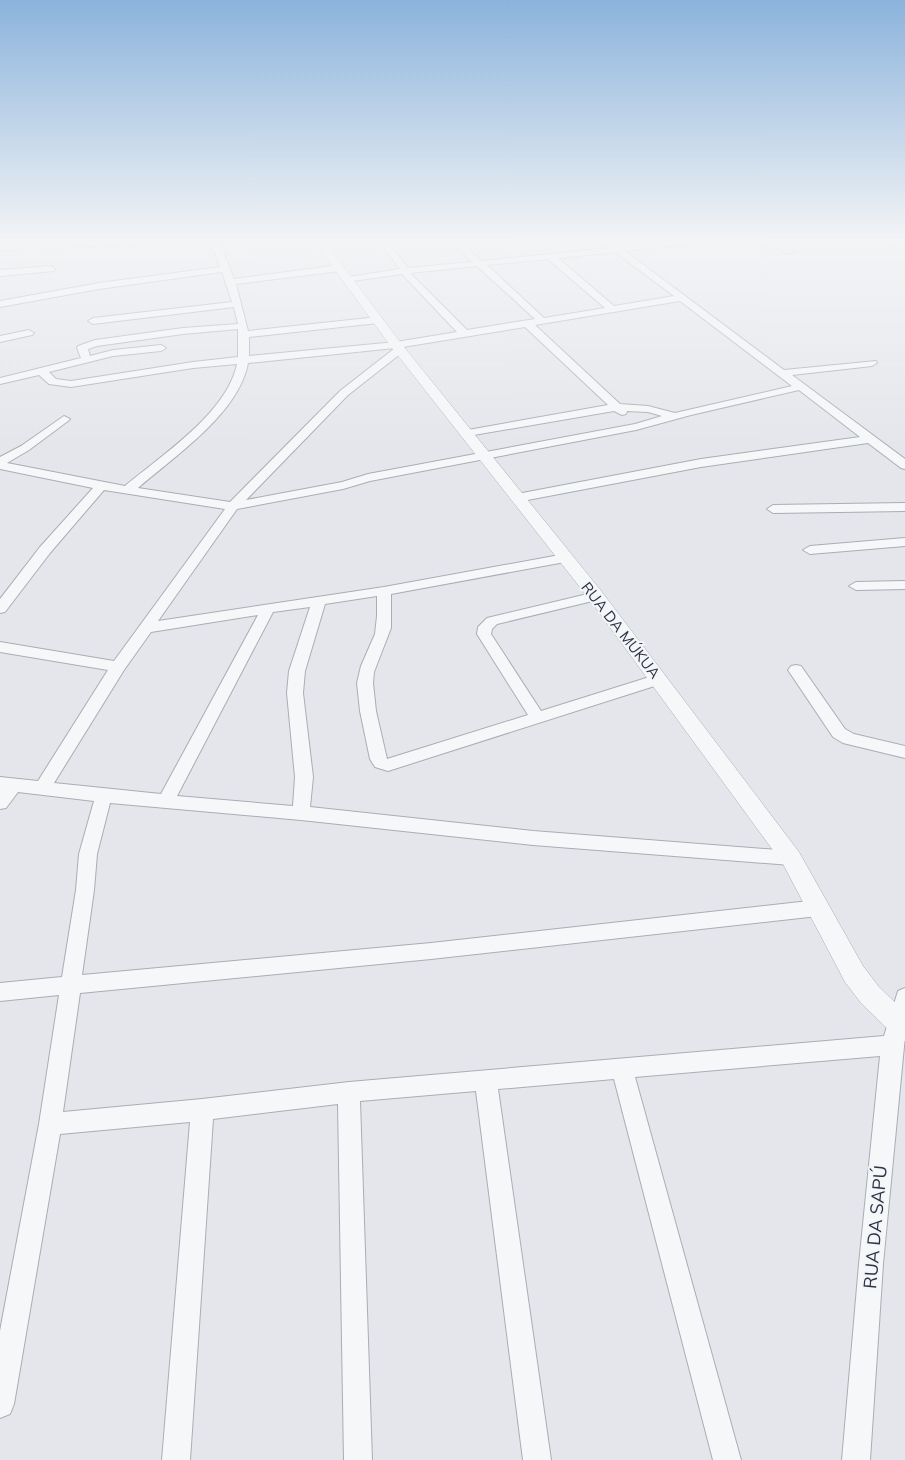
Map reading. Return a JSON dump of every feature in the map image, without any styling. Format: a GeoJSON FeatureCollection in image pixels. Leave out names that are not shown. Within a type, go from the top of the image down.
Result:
{"type":"FeatureCollection","features":[{"type":"Feature","properties":{"kind":"street"},"geometry":{"type":"LineString","coordinates":[[93,321],[193,309]]}},
{"type":"Feature","properties":{"kind":"street"},"geometry":{"type":"LineString","coordinates":[[128,490],[194,433],[235,386],[243,360],[243,331],[237,309]]}},
{"type":"Feature","properties":{"kind":"street","name":"RUA DA MÚKUA"},"geometry":{"type":"LineString","coordinates":[[370,309],[398,347],[468,433],[483,456],[596,596],[791,858],[854,974],[898,1032]]}},
{"type":"Feature","properties":{"kind":"street"},"geometry":{"type":"LineString","coordinates":[[440,309],[464,333]]}},
{"type":"Feature","properties":{"kind":"street"},"geometry":{"type":"LineString","coordinates":[[529,309],[541,320]]}},
{"type":"Feature","properties":{"kind":"street"},"geometry":{"type":"LineString","coordinates":[[42,372],[53,382],[71,384],[193,365],[398,347],[464,333],[611,309]]}},
{"type":"Feature","properties":{"kind":"street"},"geometry":{"type":"LineString","coordinates":[[696,309],[905,465]]}},
{"type":"Feature","properties":{"kind":"street"},"geometry":{"type":"LineString","coordinates":[[86,360],[82,348],[95,343],[183,331],[243,331],[378,320]]}},
{"type":"Feature","properties":{"kind":"street"},"geometry":{"type":"LineString","coordinates":[[527,323],[636,427]]}},
{"type":"Feature","properties":{"kind":"street"},"geometry":{"type":"LineString","coordinates":[[0,339],[29,333]]}},
{"type":"Feature","properties":{"kind":"street"},"geometry":{"type":"LineString","coordinates":[[42,789],[118,667],[233,506],[344,393],[398,347]]}},
{"type":"Feature","properties":{"kind":"street"},"geometry":{"type":"LineString","coordinates":[[0,381],[113,353],[160,348]]}},
{"type":"Feature","properties":{"kind":"street"},"geometry":{"type":"LineString","coordinates":[[780,373],[826,366],[872,363]]}},
{"type":"Feature","properties":{"kind":"street"},"geometry":{"type":"LineString","coordinates":[[0,463],[101,486],[233,506],[636,427],[675,416],[800,388]]}},
{"type":"Feature","properties":{"kind":"street"},"geometry":{"type":"LineString","coordinates":[[468,433],[616,407],[648,409],[675,416]]}},
{"type":"Feature","properties":{"kind":"street"},"geometry":{"type":"LineString","coordinates":[[0,463],[25,448],[64,419]]}},
{"type":"Feature","properties":{"kind":"street"},"geometry":{"type":"LineString","coordinates":[[517,498],[701,463],[870,439]]}},
{"type":"Feature","properties":{"kind":"street"},"geometry":{"type":"LineString","coordinates":[[0,609],[45,550],[101,486]]}},
{"type":"Feature","properties":{"kind":"street"},"geometry":{"type":"LineString","coordinates":[[773,509],[905,507]]}},
{"type":"Feature","properties":{"kind":"street"},"geometry":{"type":"LineString","coordinates":[[810,550],[905,542]]}},
{"type":"Feature","properties":{"kind":"street"},"geometry":{"type":"LineString","coordinates":[[145,628],[384,591],[565,558]]}},
{"type":"Feature","properties":{"kind":"street"},"geometry":{"type":"LineString","coordinates":[[856,586],[905,585]]}},
{"type":"Feature","properties":{"kind":"street"},"geometry":{"type":"LineString","coordinates":[[384,591],[385,622],[368,666],[365,683],[372,730],[378,759],[381,763],[395,764],[659,679]]}},
{"type":"Feature","properties":{"kind":"street"},"geometry":{"type":"LineString","coordinates":[[538,718],[484,634],[484,627],[492,621],[596,596]]}},
{"type":"Feature","properties":{"kind":"street"},"geometry":{"type":"LineString","coordinates":[[301,813],[304,777],[294,693],[297,671],[319,600]]}},
{"type":"Feature","properties":{"kind":"street"},"geometry":{"type":"LineString","coordinates":[[166,801],[268,609]]}},
{"type":"Feature","properties":{"kind":"street"},"geometry":{"type":"LineString","coordinates":[[0,646],[118,667]]}},
{"type":"Feature","properties":{"kind":"street"},"geometry":{"type":"LineString","coordinates":[[796,670],[840,733],[849,739],[905,752]]}},
{"type":"Feature","properties":{"kind":"street"},"geometry":{"type":"LineString","coordinates":[[0,803],[7,784],[104,796],[301,813],[533,838],[791,858]]}},
{"type":"Feature","properties":{"kind":"street"},"geometry":{"type":"LineString","coordinates":[[0,1404],[50,1124],[85,890],[84,871],[88,847],[104,796]]}},
{"type":"Feature","properties":{"kind":"street"},"geometry":{"type":"LineString","coordinates":[[0,992],[440,950],[818,908]]}},
{"type":"Feature","properties":{"kind":"street","name":"RUA DA SAPÚ"},"geometry":{"type":"LineString","coordinates":[[856,1460],[871,1264],[898,1032],[905,996]]}},
{"type":"Feature","properties":{"kind":"street"},"geometry":{"type":"LineString","coordinates":[[50,1124],[202,1110],[349,1092],[622,1068],[898,1032]]}},
{"type":"Feature","properties":{"kind":"street"},"geometry":{"type":"LineString","coordinates":[[622,1068],[727,1460]]}},
{"type":"Feature","properties":{"kind":"street"},"geometry":{"type":"LineString","coordinates":[[486,1080],[537,1460]]}},
{"type":"Feature","properties":{"kind":"street"},"geometry":{"type":"LineString","coordinates":[[349,1092],[358,1460]]}},
{"type":"Feature","properties":{"kind":"street"},"geometry":{"type":"LineString","coordinates":[[176,1460],[202,1110]]}}]}
